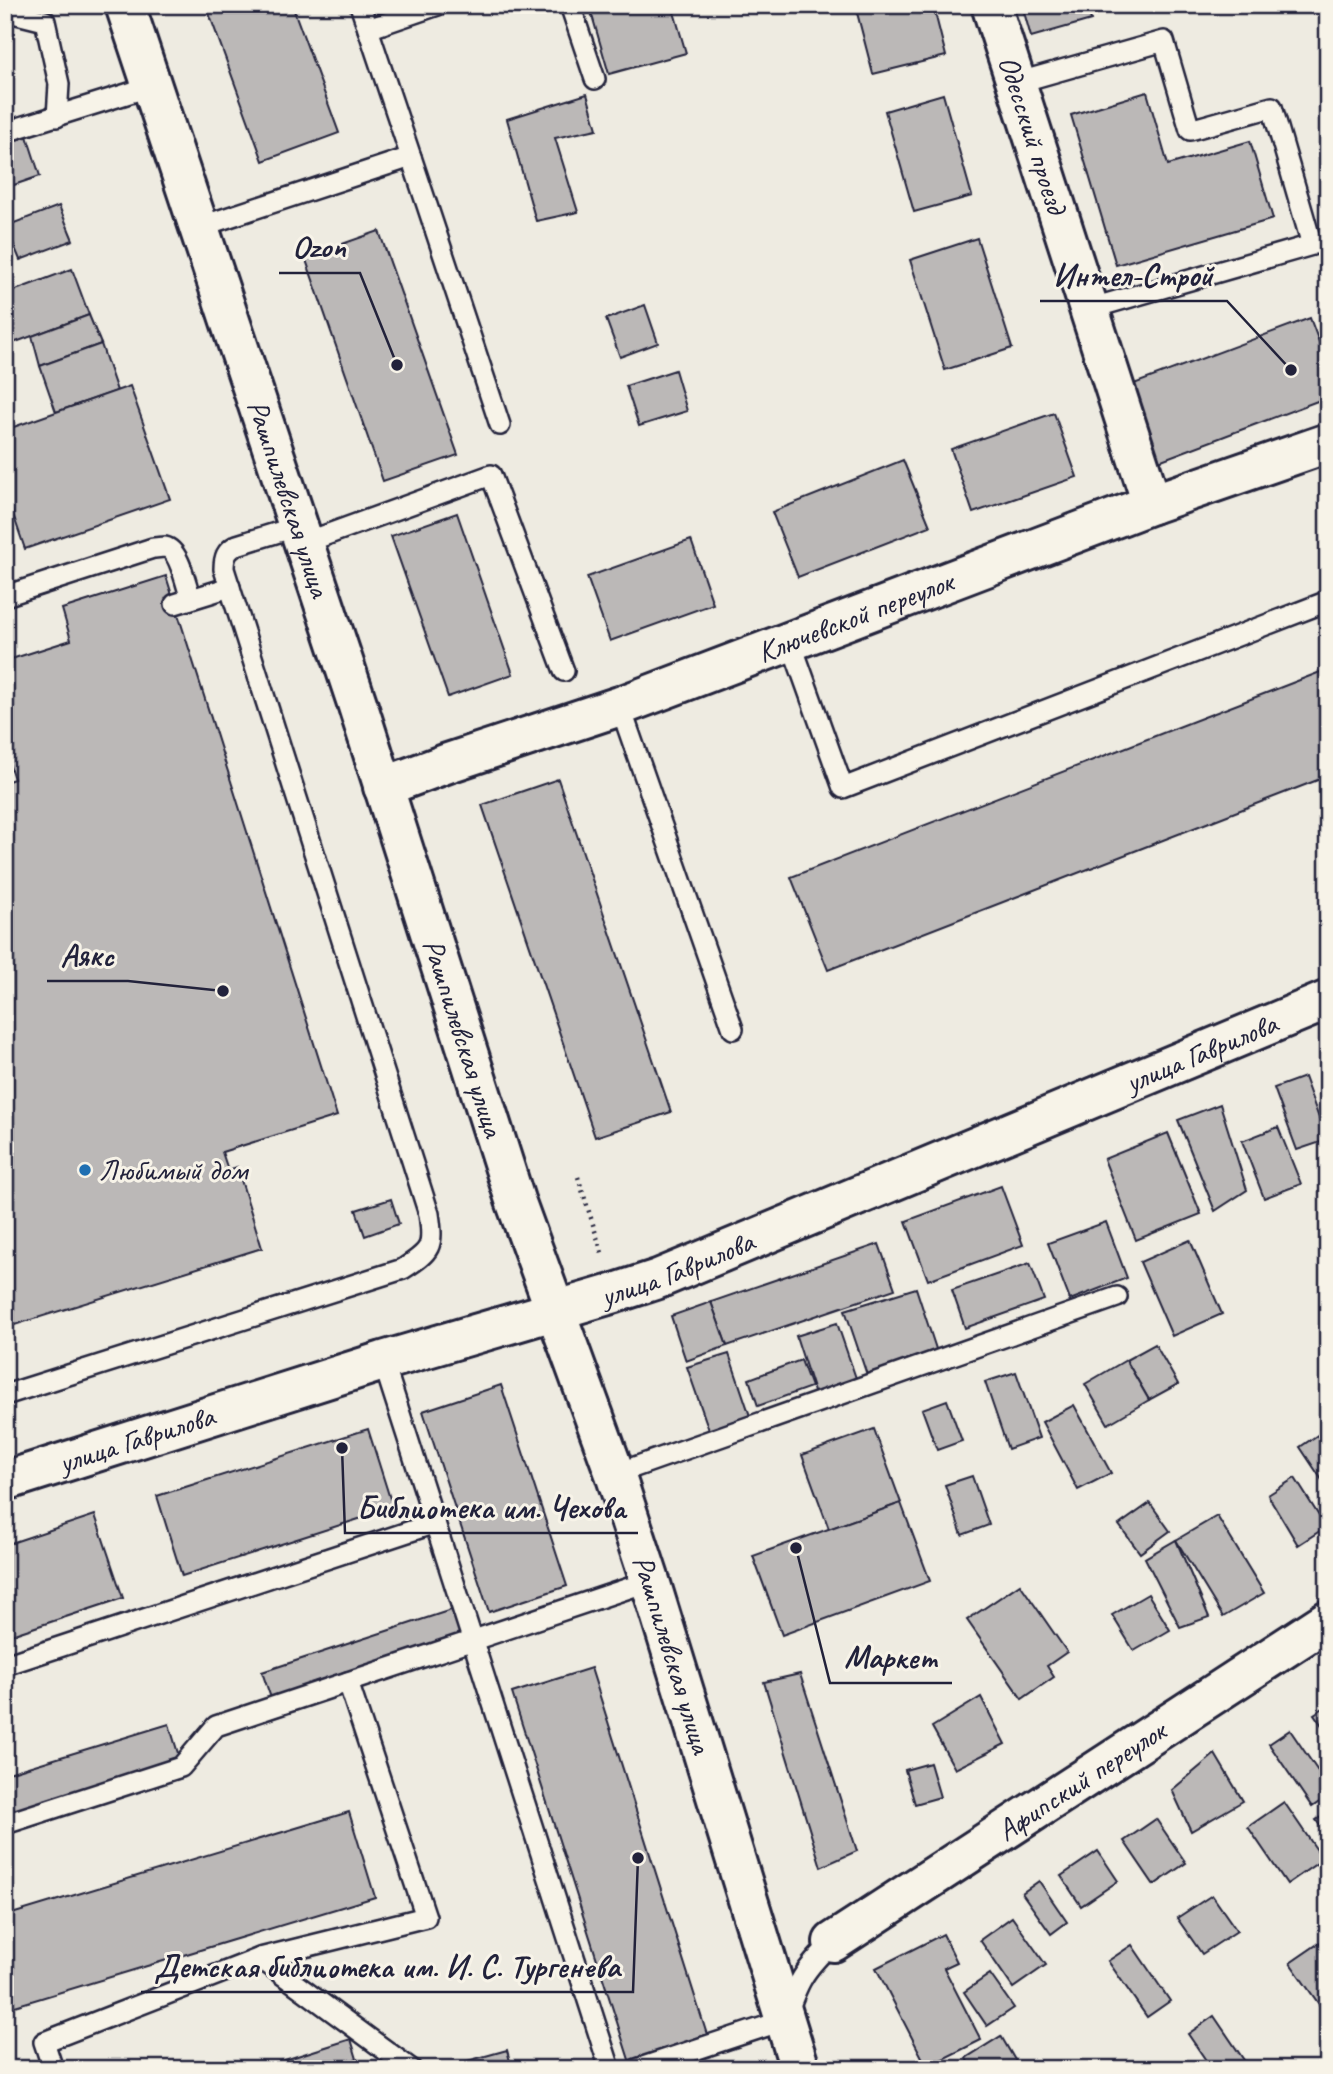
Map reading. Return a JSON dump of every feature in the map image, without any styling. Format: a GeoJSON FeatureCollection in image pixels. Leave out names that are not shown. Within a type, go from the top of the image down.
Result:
{"type":"FeatureCollection","features":[{"type":"Feature","properties":{"kind":"street","name":"Рашпилевская улица"},"geometry":{"type":"LineString","coordinates":[[125,5],[301,535],[515,1200],[615,1474],[650,1581],[800,2069]]}},
{"type":"Feature","properties":{"kind":"street","name":"Одесский проезд"},"geometry":{"type":"LineString","coordinates":[[991,5],[1152,505]]}},
{"type":"Feature","properties":{"kind":"street","name":"Ключевской переулок"},"geometry":{"type":"LineString","coordinates":[[383,787],[621,706],[1152,505],[1328,443]]}},
{"type":"Feature","properties":{"kind":"street","name":"улица Гаврилова"},"geometry":{"type":"LineString","coordinates":[[5,1481],[383,1361],[658,1279],[1328,1000]]}},
{"type":"Feature","properties":{"kind":"street","name":"Афипский переулок"},"geometry":{"type":"LineString","coordinates":[[833,1942],[1328,1620]]}},
{"type":"Feature","properties":{"kind":"lane"},"geometry":{"type":"LineString","coordinates":[[360,5],[500,425]]}},
{"type":"Feature","properties":{"kind":"lane"},"geometry":{"type":"LineString","coordinates":[[368,29],[439,5]]}},
{"type":"Feature","properties":{"kind":"lane"},"geometry":{"type":"LineString","coordinates":[[570,5],[595,79]]}},
{"type":"Feature","properties":{"kind":"lane"},"geometry":{"type":"LineString","coordinates":[[5,11],[45,21],[59,84],[57,117]]}},
{"type":"Feature","properties":{"kind":"lane"},"geometry":{"type":"LineString","coordinates":[[1016,83],[1164,41],[1190,130],[1272,107],[1312,245],[1089,309]]}},
{"type":"Feature","properties":{"kind":"lane"},"geometry":{"type":"LineString","coordinates":[[5,132],[152,86]]}},
{"type":"Feature","properties":{"kind":"lane"},"geometry":{"type":"LineString","coordinates":[[199,227],[411,157]]}},
{"type":"Feature","properties":{"kind":"lane"},"geometry":{"type":"LineString","coordinates":[[5,1395],[403,1269],[425,1255],[432,1236],[429,1214],[224,569],[224,558],[228,550],[237,545],[301,535],[491,475],[564,671]]}},
{"type":"Feature","properties":{"kind":"lane"},"geometry":{"type":"LineString","coordinates":[[5,596],[153,548],[164,547],[173,551],[178,559],[183,602],[230,587]]}},
{"type":"Feature","properties":{"kind":"lane"},"geometry":{"type":"LineString","coordinates":[[790,640],[843,788],[1328,601]]}},
{"type":"Feature","properties":{"kind":"lane"},"geometry":{"type":"LineString","coordinates":[[621,706],[733,1029]]}},
{"type":"Feature","properties":{"kind":"lane"},"geometry":{"type":"LineString","coordinates":[[615,1474],[1117,1297]]}},
{"type":"Feature","properties":{"kind":"lane"},"geometry":{"type":"LineString","coordinates":[[383,1361],[610,2069]]}},
{"type":"Feature","properties":{"kind":"lane"},"geometry":{"type":"LineString","coordinates":[[5,1665],[435,1523]]}},
{"type":"Feature","properties":{"kind":"lane"},"geometry":{"type":"LineString","coordinates":[[5,1824],[181,1767],[216,1726],[650,1581]]}},
{"type":"Feature","properties":{"kind":"lane"},"geometry":{"type":"LineString","coordinates":[[53,2069],[44,2042],[260,1958],[426,1917],[348,1682]]}},
{"type":"Feature","properties":{"kind":"lane"},"geometry":{"type":"LineString","coordinates":[[637,2069],[785,2020],[797,1984],[811,1963],[833,1942]]}},
{"type":"Feature","properties":{"kind":"lane"},"geometry":{"type":"LineString","coordinates":[[260,1958],[411,2069]]}},
{"type":"Feature","properties":{"kind":"path"},"geometry":{"type":"LineString","coordinates":[[578,1177],[615,1293]]}},
{"type":"Feature","properties":{"kind":"building"},"geometry":{"type":"Polygon","coordinates":[[[206,5],[292,5],[339,133],[263,161],[206,5]]]}},
{"type":"Feature","properties":{"kind":"building"},"geometry":{"type":"Polygon","coordinates":[[[589,5],[672,5],[686,53],[609,74],[589,5]]]}},
{"type":"Feature","properties":{"kind":"building"},"geometry":{"type":"Polygon","coordinates":[[[855,5],[933,5],[946,56],[873,74],[855,5]]]}},
{"type":"Feature","properties":{"kind":"building"},"geometry":{"type":"Polygon","coordinates":[[[1022,5],[1087,5],[1091,20],[1031,37],[1022,5]]]}},
{"type":"Feature","properties":{"kind":"building"},"geometry":{"type":"Polygon","coordinates":[[[1147,92],[1168,165],[1250,141],[1273,219],[1116,265],[1071,115],[1147,92]]]}},
{"type":"Feature","properties":{"kind":"building"},"geometry":{"type":"Polygon","coordinates":[[[587,94],[597,129],[555,138],[578,212],[536,221],[507,119],[587,94]]]}},
{"type":"Feature","properties":{"kind":"building"},"geometry":{"type":"Polygon","coordinates":[[[943,94],[972,196],[914,212],[885,111],[943,94]]]}},
{"type":"Feature","properties":{"kind":"building"},"geometry":{"type":"Polygon","coordinates":[[[27,136],[40,176],[5,188],[5,144],[27,136]]]}},
{"type":"Feature","properties":{"kind":"building"},"geometry":{"type":"Polygon","coordinates":[[[59,206],[73,240],[20,260],[6,226],[59,206]]]}},
{"type":"Feature","properties":{"kind":"building"},"geometry":{"type":"Polygon","coordinates":[[[379,231],[458,455],[383,481],[305,257],[379,231]]]}},
{"type":"Feature","properties":{"kind":"building"},"geometry":{"type":"Polygon","coordinates":[[[977,238],[1012,348],[945,370],[910,260],[977,238]]]}},
{"type":"Feature","properties":{"kind":"building"},"geometry":{"type":"Polygon","coordinates":[[[72,269],[89,315],[5,346],[5,294],[72,269]]]}},
{"type":"Feature","properties":{"kind":"building"},"geometry":{"type":"Polygon","coordinates":[[[645,305],[658,343],[620,357],[606,319],[645,305]]]}},
{"type":"Feature","properties":{"kind":"building"},"geometry":{"type":"Polygon","coordinates":[[[89,315],[101,344],[40,366],[32,336],[89,315]]]}},
{"type":"Feature","properties":{"kind":"building"},"geometry":{"type":"Polygon","coordinates":[[[1310,318],[1328,366],[1328,397],[1151,464],[1123,388],[1310,318]]]}},
{"type":"Feature","properties":{"kind":"building"},"geometry":{"type":"Polygon","coordinates":[[[101,344],[117,391],[56,412],[40,366],[101,344]]]}},
{"type":"Feature","properties":{"kind":"building"},"geometry":{"type":"Polygon","coordinates":[[[675,370],[687,411],[639,426],[626,386],[675,370]]]}},
{"type":"Feature","properties":{"kind":"building"},"geometry":{"type":"Polygon","coordinates":[[[130,386],[170,499],[25,549],[5,491],[5,430],[130,386]]]}},
{"type":"Feature","properties":{"kind":"building"},"geometry":{"type":"Polygon","coordinates":[[[1054,413],[1077,477],[973,513],[951,449],[1054,413]]]}},
{"type":"Feature","properties":{"kind":"building"},"geometry":{"type":"Polygon","coordinates":[[[903,460],[930,526],[798,577],[772,512],[903,460]]]}},
{"type":"Feature","properties":{"kind":"building"},"geometry":{"type":"Polygon","coordinates":[[[457,513],[513,674],[448,697],[391,536],[457,513]]]}},
{"type":"Feature","properties":{"kind":"building"},"geometry":{"type":"Polygon","coordinates":[[[691,540],[713,604],[610,641],[587,577],[691,540]]]}},
{"type":"Feature","properties":{"kind":"building"},"geometry":{"type":"Polygon","coordinates":[[[166,576],[337,1116],[222,1152],[228,1170],[237,1167],[262,1248],[5,1328],[5,782],[14,779],[5,750],[5,661],[71,640],[62,609],[166,576]]]}},
{"type":"Feature","properties":{"kind":"building"},"geometry":{"type":"Polygon","coordinates":[[[1328,669],[1328,776],[828,970],[791,877],[1328,669]]]}},
{"type":"Feature","properties":{"kind":"building"},"geometry":{"type":"Polygon","coordinates":[[[558,779],[671,1112],[595,1137],[482,805],[558,779]]]}},
{"type":"Feature","properties":{"kind":"building"},"geometry":{"type":"Polygon","coordinates":[[[1304,1077],[1327,1140],[1297,1150],[1274,1088],[1304,1077]]]}},
{"type":"Feature","properties":{"kind":"building"},"geometry":{"type":"Polygon","coordinates":[[[1220,1104],[1247,1190],[1215,1211],[1178,1120],[1220,1104]]]}},
{"type":"Feature","properties":{"kind":"building"},"geometry":{"type":"Polygon","coordinates":[[[1278,1127],[1301,1184],[1264,1198],[1242,1141],[1278,1127]]]}},
{"type":"Feature","properties":{"kind":"building"},"geometry":{"type":"Polygon","coordinates":[[[1168,1133],[1201,1214],[1136,1240],[1104,1159],[1168,1133]]]}},
{"type":"Feature","properties":{"kind":"building"},"geometry":{"type":"Polygon","coordinates":[[[1001,1186],[1023,1245],[928,1280],[906,1221],[1001,1186]]]}},
{"type":"Feature","properties":{"kind":"building"},"geometry":{"type":"Polygon","coordinates":[[[391,1199],[399,1224],[365,1236],[356,1210],[391,1199]]]}},
{"type":"Feature","properties":{"kind":"building"},"geometry":{"type":"Polygon","coordinates":[[[1106,1222],[1127,1278],[1070,1300],[1048,1243],[1106,1222]]]}},
{"type":"Feature","properties":{"kind":"building"},"geometry":{"type":"Polygon","coordinates":[[[1190,1240],[1222,1314],[1172,1336],[1140,1262],[1190,1240]]]}},
{"type":"Feature","properties":{"kind":"building"},"geometry":{"type":"Polygon","coordinates":[[[879,1244],[895,1289],[727,1346],[711,1302],[879,1244]]]}},
{"type":"Feature","properties":{"kind":"building"},"geometry":{"type":"Polygon","coordinates":[[[1030,1263],[1044,1300],[965,1328],[952,1290],[1030,1263]]]}},
{"type":"Feature","properties":{"kind":"building"},"geometry":{"type":"Polygon","coordinates":[[[916,1288],[937,1352],[867,1375],[845,1310],[916,1288]]]}},
{"type":"Feature","properties":{"kind":"building"},"geometry":{"type":"Polygon","coordinates":[[[711,1302],[727,1346],[686,1361],[671,1316],[711,1302]]]}},
{"type":"Feature","properties":{"kind":"building"},"geometry":{"type":"Polygon","coordinates":[[[837,1323],[857,1381],[815,1395],[796,1336],[837,1323]]]}},
{"type":"Feature","properties":{"kind":"building"},"geometry":{"type":"Polygon","coordinates":[[[1155,1344],[1178,1384],[1149,1400],[1126,1360],[1155,1344]]]}},
{"type":"Feature","properties":{"kind":"building"},"geometry":{"type":"Polygon","coordinates":[[[729,1354],[751,1419],[710,1433],[687,1367],[729,1354]]]}},
{"type":"Feature","properties":{"kind":"building"},"geometry":{"type":"Polygon","coordinates":[[[801,1360],[811,1387],[758,1406],[749,1379],[801,1360]]]}},
{"type":"Feature","properties":{"kind":"building"},"geometry":{"type":"Polygon","coordinates":[[[1126,1360],[1149,1400],[1108,1424],[1085,1384],[1126,1360]]]}},
{"type":"Feature","properties":{"kind":"building"},"geometry":{"type":"Polygon","coordinates":[[[1016,1372],[1039,1438],[1008,1449],[985,1382],[1016,1372]]]}},
{"type":"Feature","properties":{"kind":"building"},"geometry":{"type":"Polygon","coordinates":[[[501,1385],[567,1586],[489,1612],[423,1411],[501,1385]]]}},
{"type":"Feature","properties":{"kind":"building"},"geometry":{"type":"Polygon","coordinates":[[[947,1400],[962,1441],[937,1450],[922,1409],[947,1400]]]}},
{"type":"Feature","properties":{"kind":"building"},"geometry":{"type":"Polygon","coordinates":[[[1074,1405],[1111,1473],[1078,1490],[1042,1422],[1074,1405]]]}},
{"type":"Feature","properties":{"kind":"building"},"geometry":{"type":"Polygon","coordinates":[[[1328,1428],[1328,1489],[1300,1447],[1328,1428]]]}},
{"type":"Feature","properties":{"kind":"building"},"geometry":{"type":"Polygon","coordinates":[[[368,1429],[393,1508],[182,1576],[157,1496],[368,1429]]]}},
{"type":"Feature","properties":{"kind":"building"},"geometry":{"type":"Polygon","coordinates":[[[874,1429],[901,1503],[829,1529],[802,1455],[874,1429]]]}},
{"type":"Feature","properties":{"kind":"building"},"geometry":{"type":"Polygon","coordinates":[[[972,1476],[989,1525],[962,1535],[945,1485],[972,1476]]]}},
{"type":"Feature","properties":{"kind":"building"},"geometry":{"type":"Polygon","coordinates":[[[1295,1478],[1326,1527],[1298,1545],[1268,1495],[1295,1478]]]}},
{"type":"Feature","properties":{"kind":"building"},"geometry":{"type":"Polygon","coordinates":[[[901,1503],[930,1581],[782,1635],[753,1556],[901,1503]]]}},
{"type":"Feature","properties":{"kind":"building"},"geometry":{"type":"Polygon","coordinates":[[[1150,1503],[1170,1531],[1140,1553],[1119,1525],[1150,1503]]]}},
{"type":"Feature","properties":{"kind":"building"},"geometry":{"type":"Polygon","coordinates":[[[95,1515],[123,1598],[5,1637],[5,1545],[95,1515]]]}},
{"type":"Feature","properties":{"kind":"building"},"geometry":{"type":"Polygon","coordinates":[[[1217,1516],[1264,1593],[1223,1617],[1176,1540],[1217,1516]]]}},
{"type":"Feature","properties":{"kind":"building"},"geometry":{"type":"Polygon","coordinates":[[[1176,1540],[1209,1617],[1180,1627],[1145,1558],[1176,1540]]]}},
{"type":"Feature","properties":{"kind":"building"},"geometry":{"type":"Polygon","coordinates":[[[1020,1584],[1067,1652],[1047,1666],[1054,1677],[1022,1699],[967,1620],[1020,1584]]]}},
{"type":"Feature","properties":{"kind":"building"},"geometry":{"type":"Polygon","coordinates":[[[1148,1594],[1170,1630],[1134,1651],[1112,1615],[1148,1594]]]}},
{"type":"Feature","properties":{"kind":"building"},"geometry":{"type":"Polygon","coordinates":[[[454,1609],[463,1638],[272,1701],[262,1672],[454,1609]]]}},
{"type":"Feature","properties":{"kind":"building"},"geometry":{"type":"Polygon","coordinates":[[[591,1668],[709,2041],[631,2066],[512,1693],[591,1668]]]}},
{"type":"Feature","properties":{"kind":"building"},"geometry":{"type":"Polygon","coordinates":[[[800,1674],[857,1851],[821,1867],[764,1682],[800,1674]]]}},
{"type":"Feature","properties":{"kind":"building"},"geometry":{"type":"Polygon","coordinates":[[[981,1697],[1005,1744],[955,1769],[932,1727],[981,1697]]]}},
{"type":"Feature","properties":{"kind":"building"},"geometry":{"type":"Polygon","coordinates":[[[1328,1705],[1328,1734],[1314,1714],[1328,1705]]]}},
{"type":"Feature","properties":{"kind":"building"},"geometry":{"type":"Polygon","coordinates":[[[169,1724],[181,1763],[5,1816],[5,1774],[169,1724]]]}},
{"type":"Feature","properties":{"kind":"building"},"geometry":{"type":"Polygon","coordinates":[[[1290,1730],[1328,1786],[1328,1796],[1312,1807],[1269,1744],[1290,1730]]]}},
{"type":"Feature","properties":{"kind":"building"},"geometry":{"type":"Polygon","coordinates":[[[1215,1754],[1243,1801],[1191,1831],[1172,1790],[1215,1754]]]}},
{"type":"Feature","properties":{"kind":"building"},"geometry":{"type":"Polygon","coordinates":[[[930,1763],[940,1797],[915,1804],[905,1770],[930,1763]]]}},
{"type":"Feature","properties":{"kind":"building"},"geometry":{"type":"Polygon","coordinates":[[[1284,1802],[1323,1859],[1287,1884],[1248,1827],[1284,1802]]]}},
{"type":"Feature","properties":{"kind":"building"},"geometry":{"type":"Polygon","coordinates":[[[349,1812],[375,1897],[5,2009],[5,1916],[349,1812]]]}},
{"type":"Feature","properties":{"kind":"building"},"geometry":{"type":"Polygon","coordinates":[[[1328,1812],[1328,1837],[1316,1820],[1328,1812]]]}},
{"type":"Feature","properties":{"kind":"building"},"geometry":{"type":"Polygon","coordinates":[[[1156,1819],[1186,1863],[1154,1885],[1124,1841],[1156,1819]]]}},
{"type":"Feature","properties":{"kind":"building"},"geometry":{"type":"Polygon","coordinates":[[[1098,1851],[1118,1881],[1081,1906],[1061,1876],[1098,1851]]]}},
{"type":"Feature","properties":{"kind":"building"},"geometry":{"type":"Polygon","coordinates":[[[1039,1881],[1067,1922],[1051,1934],[1022,1893],[1039,1881]]]}},
{"type":"Feature","properties":{"kind":"building"},"geometry":{"type":"Polygon","coordinates":[[[1212,1895],[1237,1931],[1202,1954],[1177,1918],[1212,1895]]]}},
{"type":"Feature","properties":{"kind":"building"},"geometry":{"type":"Polygon","coordinates":[[[1012,1917],[1046,1965],[1013,1988],[980,1940],[1012,1917]]]}},
{"type":"Feature","properties":{"kind":"building"},"geometry":{"type":"Polygon","coordinates":[[[943,1934],[957,1962],[944,1968],[981,2040],[927,2067],[876,1968],[943,1934]]]}},
{"type":"Feature","properties":{"kind":"building"},"geometry":{"type":"Polygon","coordinates":[[[1328,1937],[1328,2017],[1290,1963],[1328,1937]]]}},
{"type":"Feature","properties":{"kind":"building"},"geometry":{"type":"Polygon","coordinates":[[[1132,1945],[1170,2001],[1147,2017],[1108,1961],[1132,1945]]]}},
{"type":"Feature","properties":{"kind":"building"},"geometry":{"type":"Polygon","coordinates":[[[990,1974],[1014,2008],[987,2026],[964,1992],[990,1974]]]}},
{"type":"Feature","properties":{"kind":"building"},"geometry":{"type":"Polygon","coordinates":[[[1214,2016],[1250,2069],[1212,2069],[1188,2034],[1214,2016]]]}},
{"type":"Feature","properties":{"kind":"building"},"geometry":{"type":"Polygon","coordinates":[[[1001,2036],[1019,2067],[971,2069],[966,2058],[1001,2036]]]}},
{"type":"Feature","properties":{"kind":"building"},"geometry":{"type":"Polygon","coordinates":[[[351,2039],[360,2069],[274,2069],[272,2064],[351,2039]]]}},
{"type":"Feature","properties":{"kind":"building"},"geometry":{"type":"Polygon","coordinates":[[[507,2050],[512,2069],[454,2069],[453,2065],[507,2050]]]}},
{"type":"Feature","properties":{"kind":"place","name":"Ozon"},"geometry":{"type":"Point","coordinates":[397,365]}},
{"type":"Feature","properties":{"kind":"place","name":"Интел-Строй"},"geometry":{"type":"Point","coordinates":[1291,370]}},
{"type":"Feature","properties":{"kind":"place","name":"Аякс"},"geometry":{"type":"Point","coordinates":[223,991]}},
{"type":"Feature","properties":{"kind":"place","name":"Любимый дом"},"geometry":{"type":"Point","coordinates":[85,1170]}},
{"type":"Feature","properties":{"kind":"place","name":"Библиотека им. Чехова"},"geometry":{"type":"Point","coordinates":[342,1448]}},
{"type":"Feature","properties":{"kind":"place","name":"Маркет"},"geometry":{"type":"Point","coordinates":[796,1548]}},
{"type":"Feature","properties":{"kind":"place","name":"Детская библиотека им. И. С. Тургенева"},"geometry":{"type":"Point","coordinates":[638,1858]}}]}
